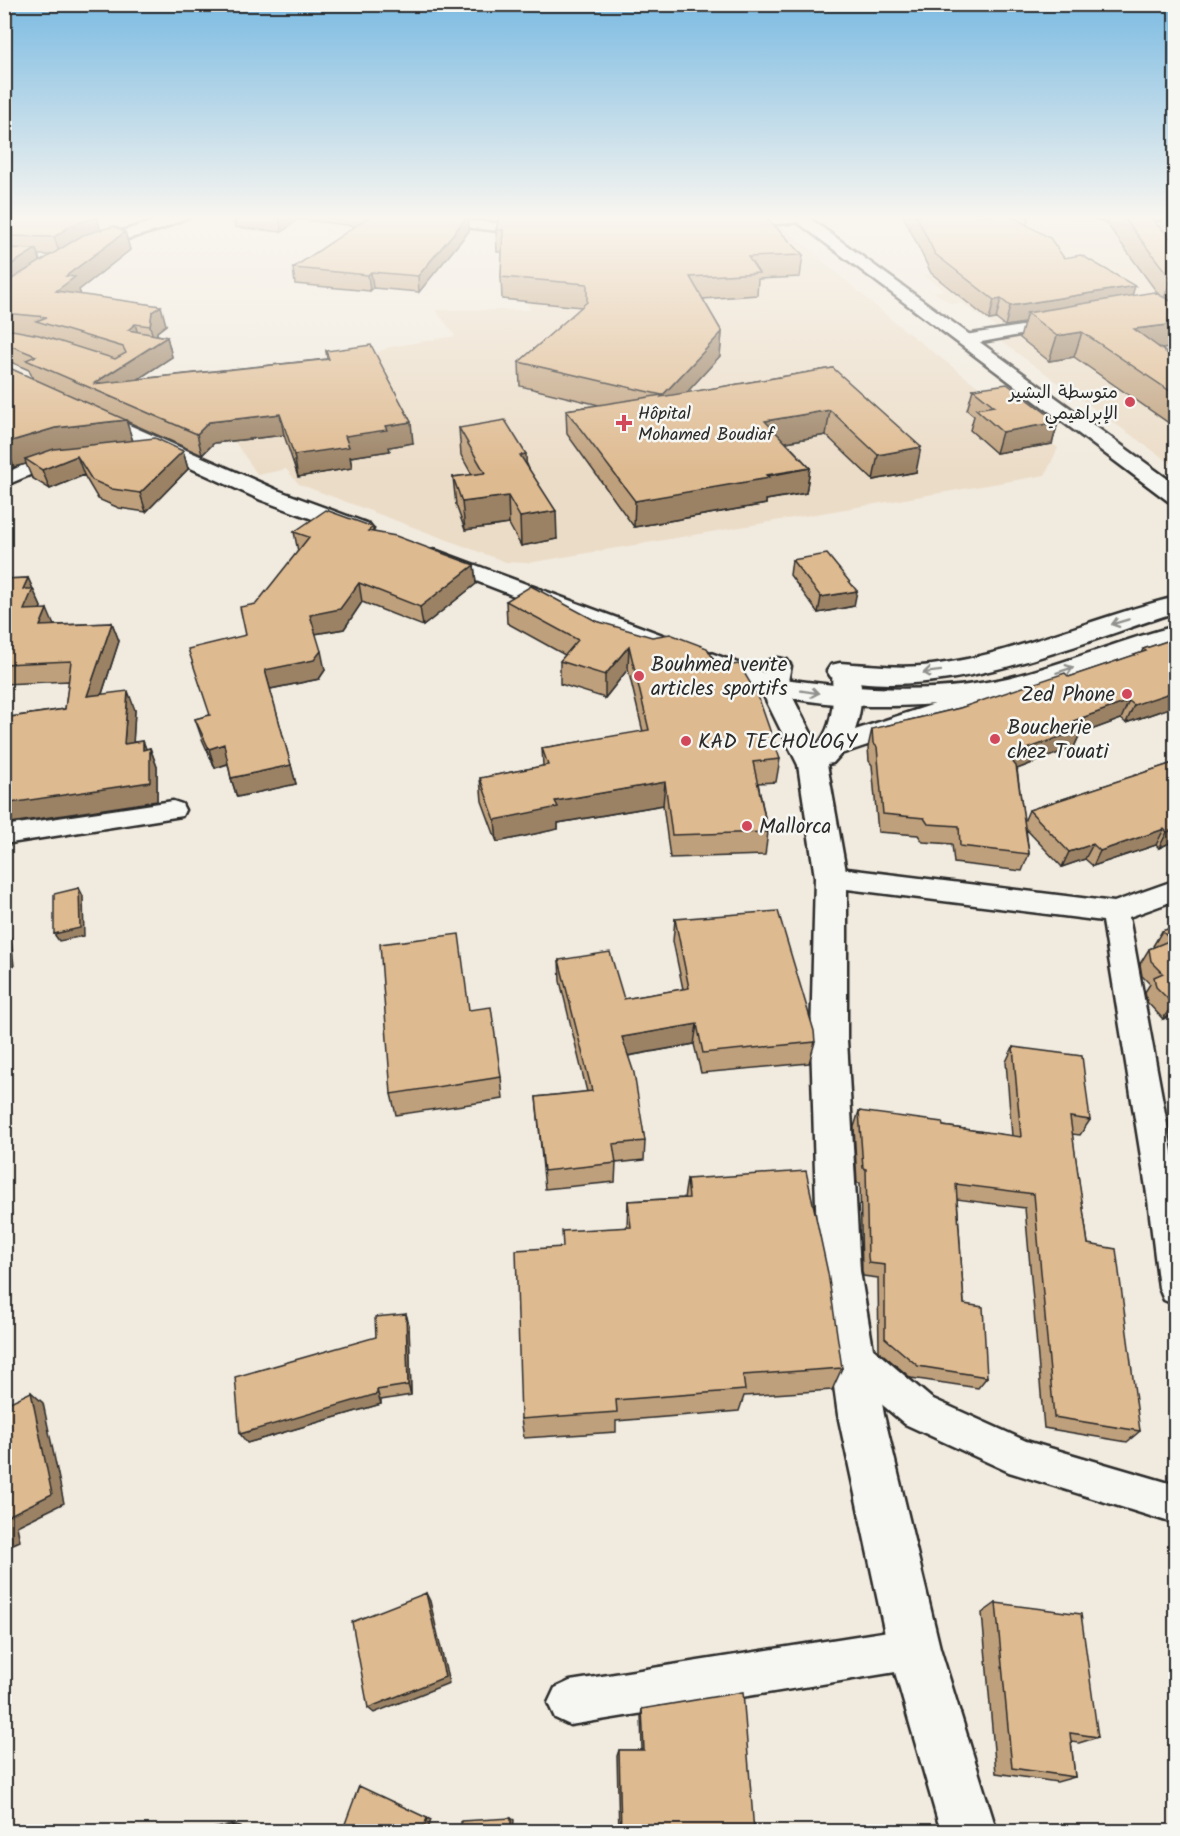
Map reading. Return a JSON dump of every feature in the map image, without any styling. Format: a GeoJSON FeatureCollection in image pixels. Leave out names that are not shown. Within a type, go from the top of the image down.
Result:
{"type":"FeatureCollection","features":[{"type":"Feature","properties":{"kind":"street"},"geometry":{"type":"LineString","coordinates":[[911,301],[1176,496]]}},
{"type":"Feature","properties":{"kind":"street"},"geometry":{"type":"LineString","coordinates":[[964,340],[1070,322]]}},
{"type":"Feature","properties":{"kind":"street"},"geometry":{"type":"LineString","coordinates":[[4,376],[269,495],[379,536]]}},
{"type":"Feature","properties":{"kind":"street"},"geometry":{"type":"LineString","coordinates":[[136,452],[169,449]]}},
{"type":"Feature","properties":{"kind":"street"},"geometry":{"type":"LineString","coordinates":[[4,481],[31,468],[58,460],[80,458]]}},
{"type":"Feature","properties":{"kind":"street"},"geometry":{"type":"LineString","coordinates":[[411,548],[675,649],[776,676],[820,693],[872,674],[929,673],[985,663],[1176,604]]}},
{"type":"Feature","properties":{"kind":"street"},"geometry":{"type":"LineString","coordinates":[[823,756],[1024,682],[1176,634]]}},
{"type":"Feature","properties":{"kind":"street"},"geometry":{"type":"LineString","coordinates":[[776,676],[823,756],[831,877],[829,1040],[839,1271],[861,1415],[914,1648],[969,1832]]}},
{"type":"Feature","properties":{"kind":"street"},"geometry":{"type":"LineString","coordinates":[[847,683],[891,698],[970,692],[1024,682]]}},
{"type":"Feature","properties":{"kind":"street"},"geometry":{"type":"LineString","coordinates":[[823,756],[845,720],[847,683]]}},
{"type":"Feature","properties":{"kind":"street"},"geometry":{"type":"LineString","coordinates":[[4,835],[172,810]]}},
{"type":"Feature","properties":{"kind":"street"},"geometry":{"type":"LineString","coordinates":[[831,877],[1115,912],[1176,890]]}},
{"type":"Feature","properties":{"kind":"street"},"geometry":{"type":"LineString","coordinates":[[1115,912],[1170,1200],[1176,1288]]}},
{"type":"Feature","properties":{"kind":"street"},"geometry":{"type":"LineString","coordinates":[[852,1355],[918,1411],[1012,1455],[1176,1505]]}},
{"type":"Feature","properties":{"kind":"street"},"geometry":{"type":"LineString","coordinates":[[570,1703],[914,1648]]}},
{"type":"Feature","properties":{"kind":"shaded area","name":"Hôpital Mohamed Boudiaf"},"geometry":{"type":"Polygon","coordinates":[[[527,301],[869,301],[1058,448],[1045,475],[528,563],[506,562],[299,484],[286,469],[258,475],[205,399],[371,361],[376,353],[389,347],[455,336],[436,310],[530,310],[527,301]]]}},
{"type":"Feature","properties":{"kind":"shaded area"},"geometry":{"type":"Polygon","coordinates":[[[947,301],[1164,301],[996,327],[961,303],[952,304],[947,301]]]}},
{"type":"Feature","properties":{"kind":"shaded area","name":"متوسطة البشير الإبراهيمي"},"geometry":{"type":"Polygon","coordinates":[[[1175,310],[1175,464],[1173,465],[997,339],[1175,310]]]}},
{"type":"Feature","properties":{"kind":"building"},"geometry":{"type":"Polygon","coordinates":[[[4,301],[124,301],[161,306],[152,312],[150,326],[135,324],[128,330],[167,337],[93,384],[329,359],[326,351],[371,345],[411,422],[385,426],[387,430],[345,436],[349,447],[294,455],[280,414],[209,422],[197,434],[26,360],[36,356],[4,343],[4,333],[12,330],[39,335],[115,359],[126,353],[123,347],[36,321],[47,317],[4,313],[4,301]]]}},
{"type":"Feature","properties":{"kind":"building"},"geometry":{"type":"Polygon","coordinates":[[[704,301],[722,332],[661,397],[833,368],[921,447],[878,455],[830,410],[765,421],[810,468],[766,475],[769,478],[635,501],[566,410],[662,395],[519,362],[587,302],[704,301]]]}},
{"type":"Feature","properties":{"kind":"building"},"geometry":{"type":"Polygon","coordinates":[[[1003,301],[1043,301],[1010,306],[1003,301]]]}},
{"type":"Feature","properties":{"kind":"building"},"geometry":{"type":"Polygon","coordinates":[[[1102,301],[1170,301],[1176,304],[1176,324],[1134,329],[1176,360],[1176,395],[1082,332],[1057,336],[1027,313],[1102,301]]]}},
{"type":"Feature","properties":{"kind":"building"},"geometry":{"type":"Polygon","coordinates":[[[5,366],[126,420],[55,428],[5,443],[5,366]]]}},
{"type":"Feature","properties":{"kind":"building"},"geometry":{"type":"Polygon","coordinates":[[[1007,384],[1058,422],[1002,432],[976,409],[994,406],[973,389],[1007,384]]]}},
{"type":"Feature","properties":{"kind":"building"},"geometry":{"type":"Polygon","coordinates":[[[505,420],[526,454],[520,455],[556,511],[520,517],[508,496],[462,502],[453,477],[485,473],[459,428],[505,420]]]}},
{"type":"Feature","properties":{"kind":"building"},"geometry":{"type":"Polygon","coordinates":[[[155,438],[183,451],[140,493],[112,489],[92,480],[77,456],[42,470],[25,459],[54,449],[155,438]]]}},
{"type":"Feature","properties":{"kind":"building"},"geometry":{"type":"Polygon","coordinates":[[[326,510],[373,527],[368,531],[396,536],[474,565],[420,607],[359,583],[340,609],[310,615],[321,651],[314,660],[265,670],[291,765],[231,778],[224,744],[209,749],[195,719],[210,715],[188,649],[246,635],[240,607],[256,604],[309,537],[294,532],[326,510]]]}},
{"type":"Feature","properties":{"kind":"building"},"geometry":{"type":"Polygon","coordinates":[[[827,554],[857,591],[821,597],[792,560],[827,554]]]}},
{"type":"Feature","properties":{"kind":"building"},"geometry":{"type":"Polygon","coordinates":[[[28,578],[23,589],[33,589],[24,610],[47,609],[40,626],[112,623],[87,696],[128,691],[124,744],[143,741],[143,750],[150,748],[150,782],[4,804],[4,718],[65,709],[71,661],[4,664],[4,579],[28,578]]]}},
{"type":"Feature","properties":{"kind":"building"},"geometry":{"type":"Polygon","coordinates":[[[531,586],[596,621],[652,637],[670,634],[707,648],[718,667],[739,664],[758,696],[780,759],[753,762],[768,832],[672,835],[665,782],[555,801],[558,807],[495,820],[480,778],[548,765],[542,748],[649,730],[629,646],[605,675],[560,661],[578,640],[506,601],[531,586]]]}},
{"type":"Feature","properties":{"kind":"building"},"geometry":{"type":"Polygon","coordinates":[[[1176,638],[1176,691],[1134,705],[1129,701],[1073,721],[1082,729],[1008,756],[1016,766],[1029,854],[960,846],[959,826],[928,824],[924,818],[883,814],[877,747],[873,743],[872,729],[960,708],[1065,673],[1069,677],[1146,651],[1143,649],[1176,638]]]}},
{"type":"Feature","properties":{"kind":"building"},"geometry":{"type":"Polygon","coordinates":[[[1176,762],[1176,829],[1167,832],[1164,829],[1100,851],[1093,844],[1069,852],[1029,810],[1176,762]]]}},
{"type":"Feature","properties":{"kind":"building"},"geometry":{"type":"Polygon","coordinates":[[[79,888],[80,928],[54,934],[54,894],[79,888]]]}},
{"type":"Feature","properties":{"kind":"building"},"geometry":{"type":"Polygon","coordinates":[[[778,911],[814,1031],[815,1042],[703,1053],[697,1024],[622,1037],[634,1073],[645,1141],[613,1144],[616,1163],[544,1171],[536,1097],[592,1091],[559,960],[610,952],[624,999],[689,988],[675,919],[778,911]]]}},
{"type":"Feature","properties":{"kind":"building"},"geometry":{"type":"Polygon","coordinates":[[[1176,926],[1176,1003],[1173,1004],[1156,987],[1154,977],[1163,973],[1151,961],[1149,949],[1171,940],[1162,931],[1176,926]]]}},
{"type":"Feature","properties":{"kind":"building"},"geometry":{"type":"Polygon","coordinates":[[[6,930],[10,959],[4,960],[4,931],[6,930]]]}},
{"type":"Feature","properties":{"kind":"building"},"geometry":{"type":"Polygon","coordinates":[[[459,934],[469,1010],[491,1007],[501,1077],[391,1094],[380,944],[459,934]]]}},
{"type":"Feature","properties":{"kind":"building"},"geometry":{"type":"Polygon","coordinates":[[[1013,1047],[1082,1056],[1090,1120],[1070,1117],[1088,1244],[1116,1249],[1140,1431],[1054,1417],[1034,1194],[956,1184],[964,1304],[983,1307],[987,1377],[918,1366],[885,1338],[885,1265],[869,1263],[866,1169],[863,1168],[859,1111],[942,1122],[943,1126],[1021,1137],[1013,1047]]]}},
{"type":"Feature","properties":{"kind":"building"},"geometry":{"type":"Polygon","coordinates":[[[806,1171],[828,1273],[842,1368],[743,1375],[745,1390],[616,1400],[617,1412],[521,1419],[516,1250],[563,1247],[562,1231],[631,1227],[628,1201],[689,1198],[687,1179],[806,1171]]]}},
{"type":"Feature","properties":{"kind":"building"},"geometry":{"type":"Polygon","coordinates":[[[406,1314],[408,1385],[377,1390],[377,1394],[240,1434],[235,1377],[376,1337],[375,1317],[406,1314]]]}},
{"type":"Feature","properties":{"kind":"building"},"geometry":{"type":"Polygon","coordinates":[[[31,1392],[52,1494],[4,1518],[4,1405],[31,1392]]]}},
{"type":"Feature","properties":{"kind":"building"},"geometry":{"type":"Polygon","coordinates":[[[426,1593],[445,1677],[368,1708],[352,1622],[426,1593]]]}},
{"type":"Feature","properties":{"kind":"building"},"geometry":{"type":"Polygon","coordinates":[[[996,1603],[1081,1614],[1098,1737],[1070,1733],[1075,1777],[1012,1768],[996,1603]]]}},
{"type":"Feature","properties":{"kind":"building"},"geometry":{"type":"Polygon","coordinates":[[[743,1692],[754,1832],[621,1832],[619,1750],[644,1750],[642,1709],[743,1692]]]}},
{"type":"Feature","properties":{"kind":"building"},"geometry":{"type":"Polygon","coordinates":[[[359,1786],[427,1818],[422,1832],[342,1832],[359,1786]]]}},
{"type":"Feature","properties":{"kind":"building"},"geometry":{"type":"Polygon","coordinates":[[[511,1818],[511,1832],[461,1832],[461,1821],[511,1818]]]}},
{"type":"Feature","properties":{"kind":"building"},"geometry":{"type":"Polygon","coordinates":[[[232,1825],[231,1832],[197,1832],[232,1825]]]}},
{"type":"Feature","properties":{"kind":"place","name":"متوسطة البشير الإبراهيمي"},"geometry":{"type":"Point","coordinates":[1130,402]}},
{"type":"Feature","properties":{"kind":"place","name":"Hôpital Mohamed Boudiaf"},"geometry":{"type":"Point","coordinates":[624,423]}},
{"type":"Feature","properties":{"kind":"place","name":"Bouhmed vente articles sportifs"},"geometry":{"type":"Point","coordinates":[639,676]}},
{"type":"Feature","properties":{"kind":"place","name":"Zed Phone"},"geometry":{"type":"Point","coordinates":[1127,694]}},
{"type":"Feature","properties":{"kind":"place","name":"Boucherie chez Touati"},"geometry":{"type":"Point","coordinates":[995,739]}},
{"type":"Feature","properties":{"kind":"place","name":"KAD TECHOLOGY"},"geometry":{"type":"Point","coordinates":[686,741]}},
{"type":"Feature","properties":{"kind":"place","name":"Mallorca"},"geometry":{"type":"Point","coordinates":[747,826]}}]}
